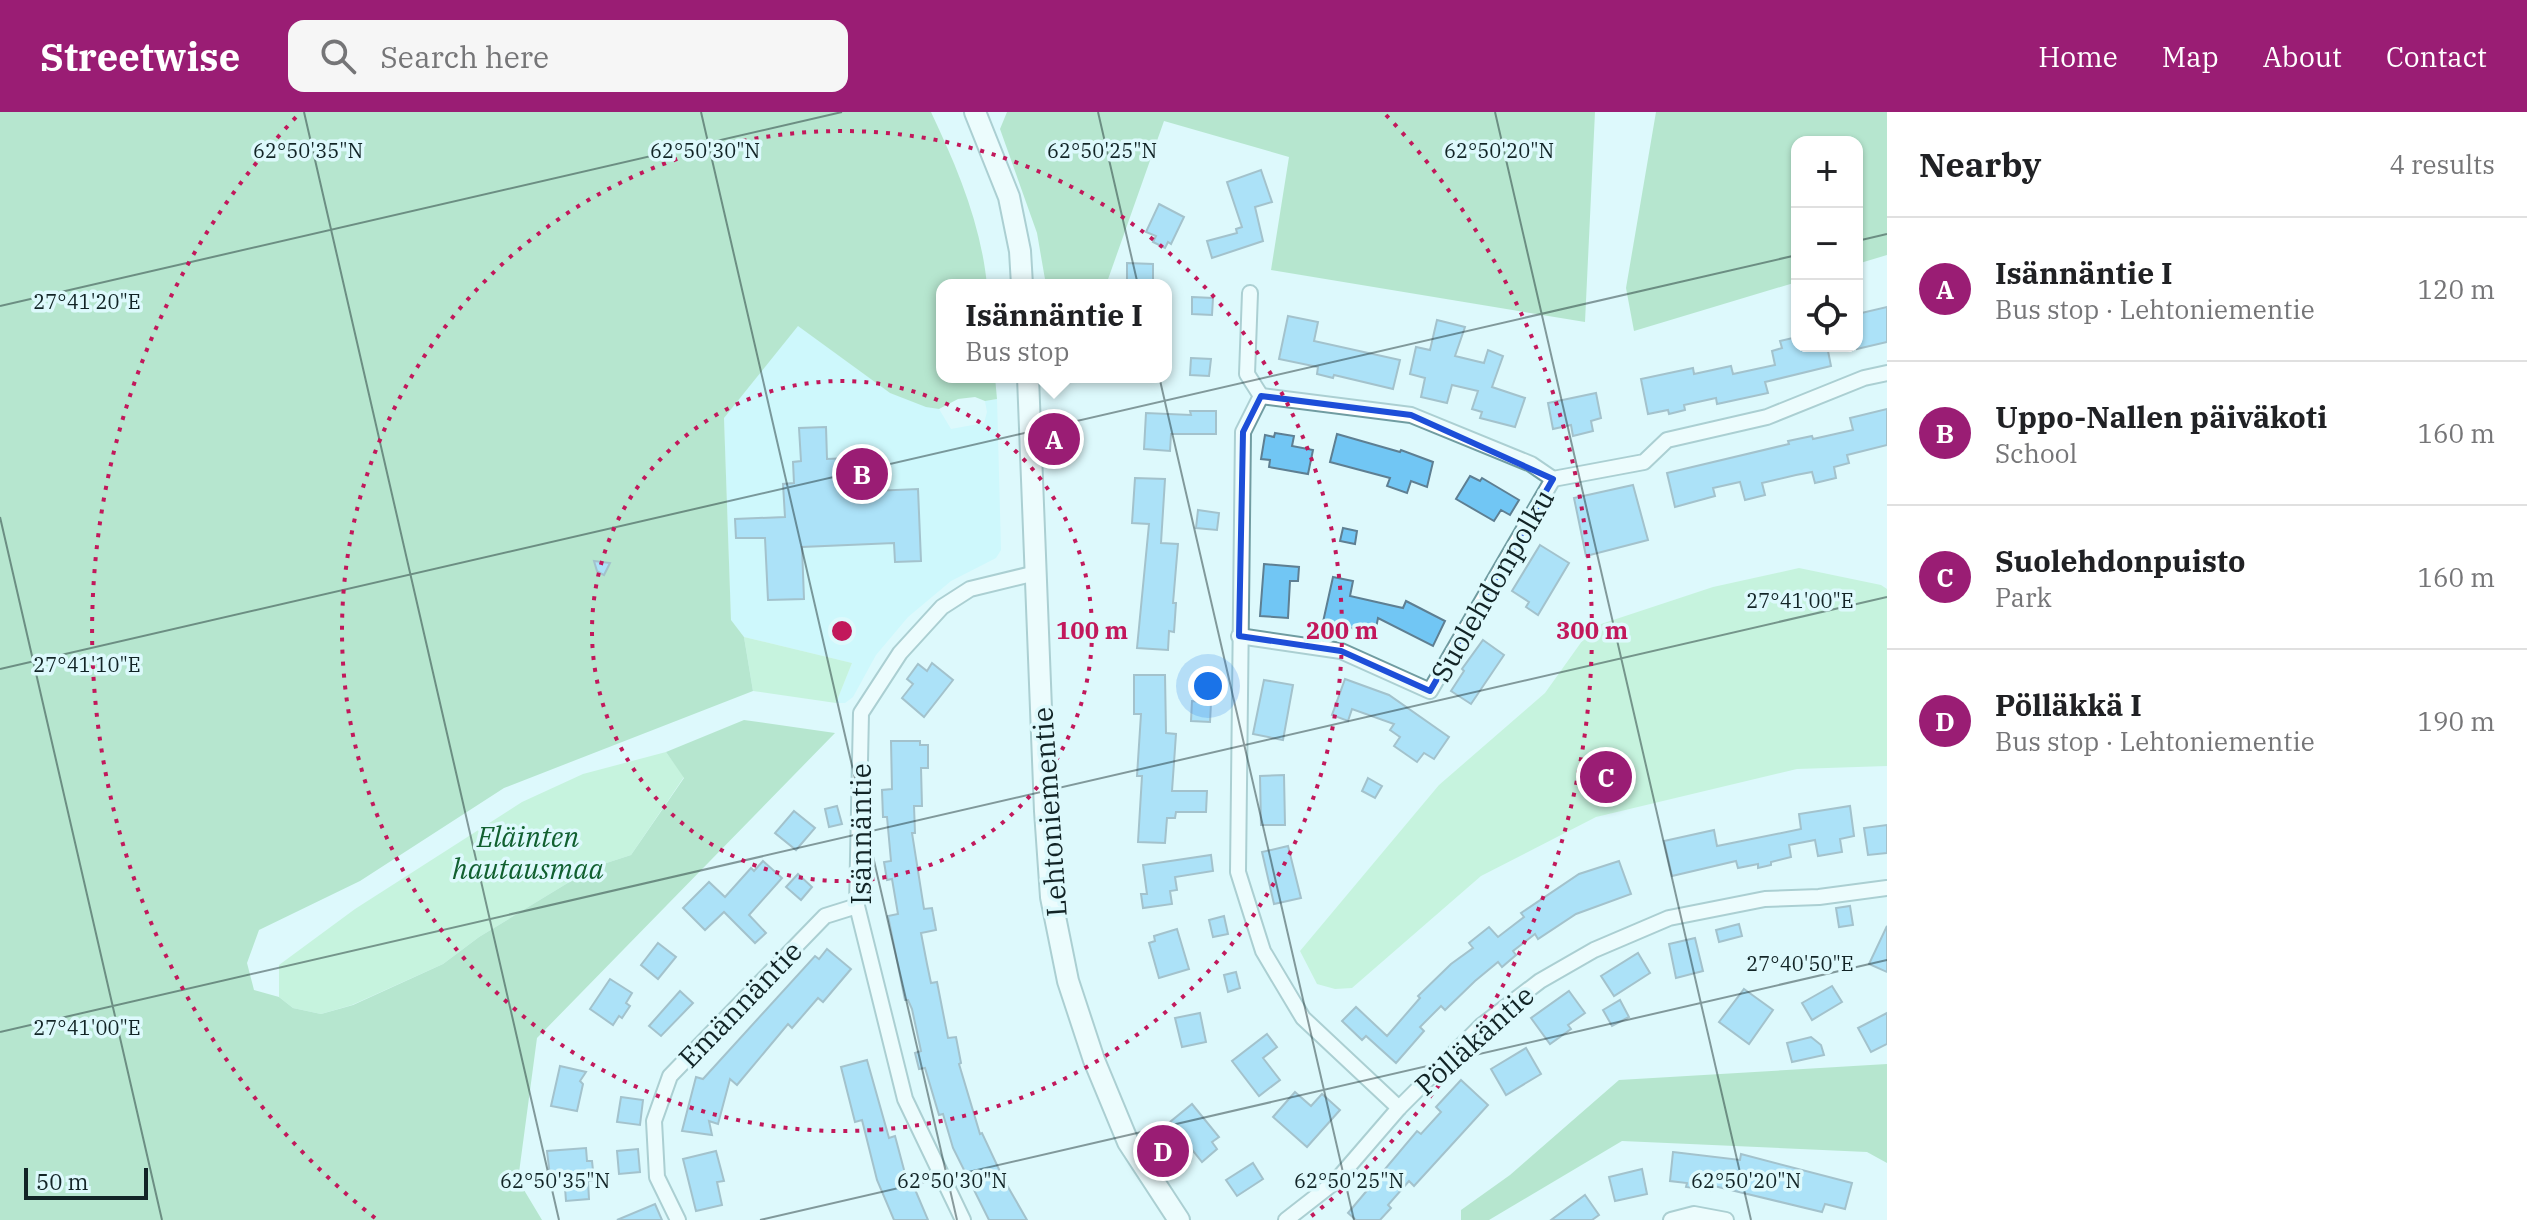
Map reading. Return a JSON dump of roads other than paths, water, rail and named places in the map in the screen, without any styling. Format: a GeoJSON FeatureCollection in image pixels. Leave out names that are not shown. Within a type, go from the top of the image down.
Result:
{"type":"FeatureCollection","features":[{"type":"Feature","properties":{"kind":"main road"},"geometry":{"type":"LineString","coordinates":[[975,112],[1009,197],[1020,251],[1022,279]]}},
{"type":"Feature","properties":{"kind":"main road","name":"Lehtoniementie"},"geometry":{"type":"LineString","coordinates":[[1028,383],[1051,897],[1068,981],[1094,1060],[1128,1142],[1179,1220]]}},
{"type":"Feature","properties":{"kind":"street"},"geometry":{"type":"LineString","coordinates":[[1250,293],[1247,374],[1261,396]]}},
{"type":"Feature","properties":{"kind":"street"},"geometry":{"type":"LineString","coordinates":[[1261,396],[1411,415],[1531,464],[1553,479],[1644,462],[1667,440],[1767,417],[1864,378],[1887,373]]}},
{"type":"Feature","properties":{"kind":"street"},"geometry":{"type":"LineString","coordinates":[[1261,396],[1243,432],[1238,872],[1263,951],[1303,1018],[1399,1108]]}},
{"type":"Feature","properties":{"kind":"street","name":"Suolehdonpolku"},"geometry":{"type":"LineString","coordinates":[[1239,636],[1341,651],[1430,691],[1553,479]]}},
{"type":"Feature","properties":{"kind":"street","name":"Isännäntie"},"geometry":{"type":"LineString","coordinates":[[963,1220],[905,1099],[857,906],[861,713],[900,653],[942,607],[970,589],[1036,573]]}},
{"type":"Feature","properties":{"kind":"street","name":"Pölläkäntie"},"geometry":{"type":"LineString","coordinates":[[1286,1220],[1336,1181],[1399,1108],[1481,1026],[1540,981],[1594,950],[1669,918],[1765,899],[1819,897],[1887,888]]}},
{"type":"Feature","properties":{"kind":"street","name":"Emännäntie"},"geometry":{"type":"LineString","coordinates":[[678,1220],[657,1177],[654,1121],[670,1076],[825,916],[857,906]]}},
{"type":"Feature","properties":{"kind":"street"},"geometry":{"type":"LineString","coordinates":[[1671,1220],[1694,1214],[1726,1220]]}},
{"type":"Feature","properties":{"kind":"place","name":"Isännäntie I"},"geometry":{"type":"Point","coordinates":[1054,439]}},
{"type":"Feature","properties":{"kind":"place","name":"Uppo-Nallen päiväkoti"},"geometry":{"type":"Point","coordinates":[862,474]}},
{"type":"Feature","properties":{"kind":"place","name":"Suolehdonpuisto"},"geometry":{"type":"Point","coordinates":[1606,777]}},
{"type":"Feature","properties":{"kind":"place","name":"Pölläkkä I"},"geometry":{"type":"Point","coordinates":[1163,1151]}},
{"type":"Feature","properties":{"kind":"park label","name":"Eläinten hautausmaa"},"geometry":{"type":"Point","coordinates":[528,852]}}]}
